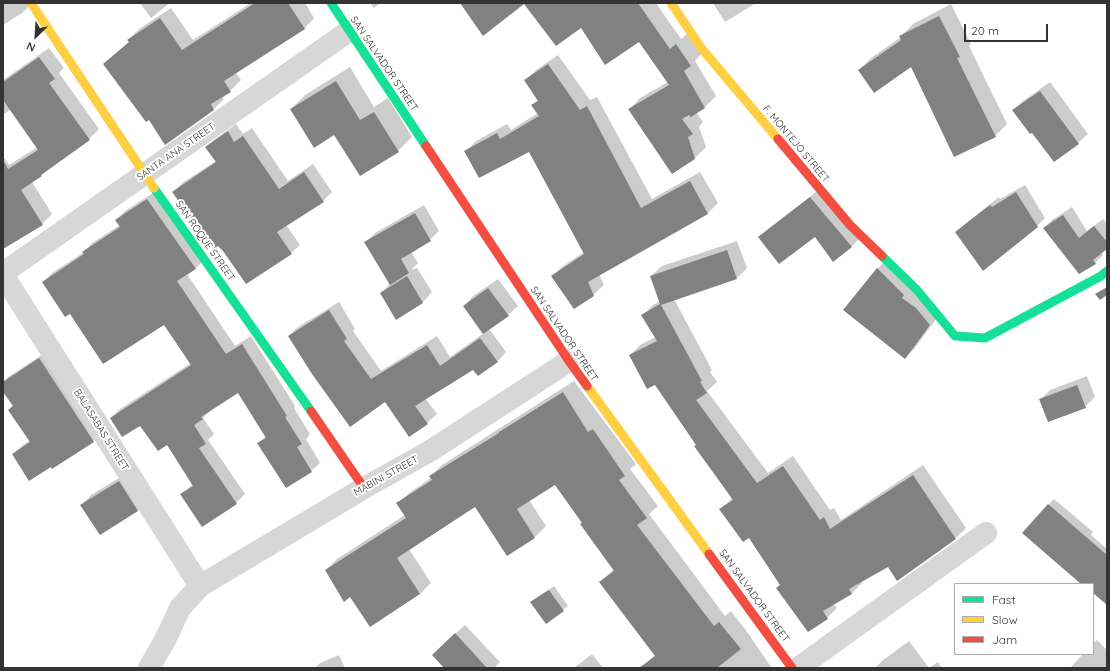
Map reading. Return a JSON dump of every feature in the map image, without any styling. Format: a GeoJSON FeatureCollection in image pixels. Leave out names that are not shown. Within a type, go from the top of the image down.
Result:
{"type":"FeatureCollection","features":[{"type":"Feature","properties":{"kind":"main road","name":"SAN ROQUE STREET"},"geometry":{"type":"LineString","coordinates":[[31,3],[144,173],[364,488]]}},
{"type":"Feature","properties":{"kind":"main road","name":"SAN SALVADOR STREET"},"geometry":{"type":"LineString","coordinates":[[331,3],[568,361],[792,668]]}},
{"type":"Feature","properties":{"kind":"main road","name":"F. MONTEJO STREET"},"geometry":{"type":"LineString","coordinates":[[671,3],[702,49],[850,225],[917,290],[955,336],[985,338],[1101,276],[1107,271]]}},
{"type":"Feature","properties":{"kind":"street","name":"SANTA ANA STREET"},"geometry":{"type":"LineString","coordinates":[[3,274],[144,173],[349,31]]}},
{"type":"Feature","properties":{"kind":"street","name":"BALASABAS STREET"},"geometry":{"type":"LineString","coordinates":[[3,274],[200,586]]}},
{"type":"Feature","properties":{"kind":"street","name":"MABINI STREET"},"geometry":{"type":"LineString","coordinates":[[149,668],[166,638],[180,608],[200,586],[364,488],[430,452],[568,361]]}},
{"type":"Feature","properties":{"kind":"street"},"geometry":{"type":"LineString","coordinates":[[798,668],[986,533]]}},
{"type":"Feature","properties":{"kind":"building"},"geometry":{"type":"Polygon","coordinates":[[[255,3],[288,3],[305,29],[224,81],[231,92],[211,104],[214,110],[165,145],[149,120],[146,122],[103,64],[129,42],[127,40],[160,18],[182,50],[255,3]]]}},
{"type":"Feature","properties":{"kind":"building"},"geometry":{"type":"Polygon","coordinates":[[[460,3],[638,3],[670,49],[676,44],[691,66],[684,71],[705,108],[691,117],[689,115],[682,119],[693,134],[688,137],[695,159],[672,174],[628,109],[669,85],[639,42],[605,65],[581,28],[556,46],[524,4],[483,36],[460,3]]]}},
{"type":"Feature","properties":{"kind":"building"},"geometry":{"type":"Polygon","coordinates":[[[939,16],[960,57],[957,58],[996,137],[954,157],[911,67],[874,93],[858,70],[901,40],[899,36],[939,16]]]}},
{"type":"Feature","properties":{"kind":"building"},"geometry":{"type":"Polygon","coordinates":[[[39,57],[55,79],[49,83],[90,140],[21,190],[43,225],[3,249],[3,160],[8,169],[38,150],[3,100],[3,82],[39,57]]]}},
{"type":"Feature","properties":{"kind":"building"},"geometry":{"type":"Polygon","coordinates":[[[548,64],[580,110],[587,106],[641,208],[690,181],[708,214],[588,282],[594,296],[574,309],[551,276],[584,254],[529,152],[479,178],[464,151],[497,133],[500,139],[539,116],[531,105],[538,101],[524,80],[548,64]]]}},
{"type":"Feature","properties":{"kind":"building"},"geometry":{"type":"Polygon","coordinates":[[[336,81],[360,120],[374,112],[399,152],[360,176],[334,135],[314,148],[290,109],[336,81]]]}},
{"type":"Feature","properties":{"kind":"building"},"geometry":{"type":"Polygon","coordinates":[[[1040,91],[1079,144],[1054,162],[1012,110],[1040,91]]]}},
{"type":"Feature","properties":{"kind":"building"},"geometry":{"type":"Polygon","coordinates":[[[228,131],[234,142],[243,136],[279,189],[304,172],[324,202],[277,232],[292,254],[246,284],[223,251],[218,246],[213,249],[172,192],[216,162],[205,147],[228,131]]]}},
{"type":"Feature","properties":{"kind":"building"},"geometry":{"type":"Polygon","coordinates":[[[1016,192],[1038,227],[983,271],[955,232],[990,205],[992,207],[1016,192]]]}},
{"type":"Feature","properties":{"kind":"building"},"geometry":{"type":"Polygon","coordinates":[[[810,197],[852,247],[833,262],[815,237],[779,264],[758,237],[810,197]]]}},
{"type":"Feature","properties":{"kind":"building"},"geometry":{"type":"Polygon","coordinates":[[[147,199],[196,269],[177,281],[226,354],[242,344],[287,416],[285,417],[302,444],[297,447],[312,472],[286,488],[257,443],[266,438],[238,393],[201,417],[203,419],[194,425],[206,444],[199,448],[237,504],[202,527],[180,494],[193,486],[167,445],[158,451],[140,426],[122,437],[110,418],[191,365],[164,325],[103,364],[70,314],[65,317],[42,282],[84,254],[82,252],[120,227],[115,220],[147,199]]]}},
{"type":"Feature","properties":{"kind":"building"},"geometry":{"type":"Polygon","coordinates":[[[415,213],[431,241],[401,259],[409,273],[390,285],[364,242],[415,213]]]}},
{"type":"Feature","properties":{"kind":"building"},"geometry":{"type":"Polygon","coordinates":[[[1063,215],[1079,238],[1094,226],[1107,242],[1107,249],[1093,260],[1096,264],[1079,274],[1043,228],[1063,215]]]}},
{"type":"Feature","properties":{"kind":"building"},"geometry":{"type":"Polygon","coordinates":[[[727,250],[737,279],[661,305],[707,393],[696,400],[757,483],[783,466],[820,520],[824,517],[830,529],[913,475],[956,539],[897,581],[888,567],[849,589],[852,594],[823,611],[828,619],[808,632],[776,588],[780,585],[749,538],[743,542],[719,509],[733,500],[694,446],[696,445],[655,385],[647,389],[629,355],[657,341],[641,315],[660,304],[650,276],[727,250]]]}},
{"type":"Feature","properties":{"kind":"building"},"geometry":{"type":"Polygon","coordinates":[[[877,268],[904,295],[902,298],[916,308],[930,325],[905,359],[843,310],[877,268]]]}},
{"type":"Feature","properties":{"kind":"building"},"geometry":{"type":"Polygon","coordinates":[[[407,276],[423,303],[396,320],[380,293],[407,276]]]}},
{"type":"Feature","properties":{"kind":"building"},"geometry":{"type":"Polygon","coordinates":[[[1107,287],[1107,295],[1100,300],[1095,294],[1107,287]]]}},
{"type":"Feature","properties":{"kind":"building"},"geometry":{"type":"Polygon","coordinates":[[[488,288],[509,316],[483,334],[463,306],[488,288]]]}},
{"type":"Feature","properties":{"kind":"building"},"geometry":{"type":"Polygon","coordinates":[[[329,310],[347,339],[344,341],[371,379],[427,345],[440,366],[480,338],[498,362],[478,376],[473,370],[415,406],[428,424],[409,437],[385,402],[350,427],[312,374],[288,336],[329,310]]]}},
{"type":"Feature","properties":{"kind":"building"},"geometry":{"type":"Polygon","coordinates":[[[39,358],[94,442],[52,469],[51,467],[29,481],[12,454],[30,442],[8,410],[13,406],[3,392],[3,382],[39,358]]]}},
{"type":"Feature","properties":{"kind":"building"},"geometry":{"type":"Polygon","coordinates":[[[1077,385],[1086,408],[1048,422],[1039,399],[1077,385]]]}},
{"type":"Feature","properties":{"kind":"building"},"geometry":{"type":"Polygon","coordinates":[[[563,392],[588,432],[593,429],[625,476],[619,480],[647,518],[637,525],[714,626],[719,622],[741,649],[717,668],[639,668],[655,656],[599,582],[614,571],[580,524],[582,523],[555,485],[517,509],[535,538],[507,556],[475,507],[397,558],[420,594],[370,627],[350,597],[344,602],[325,570],[406,518],[396,503],[432,480],[429,476],[563,392]]]}},
{"type":"Feature","properties":{"kind":"building"},"geometry":{"type":"Polygon","coordinates":[[[119,481],[138,511],[100,535],[80,505],[119,481]]]}},
{"type":"Feature","properties":{"kind":"building"},"geometry":{"type":"Polygon","coordinates":[[[1048,504],[1107,555],[1107,605],[1094,594],[1094,583],[1080,583],[1022,533],[1048,504]]]}},
{"type":"Feature","properties":{"kind":"building"},"geometry":{"type":"Polygon","coordinates":[[[549,590],[564,611],[546,624],[530,602],[549,590]]]}},
{"type":"Feature","properties":{"kind":"building"},"geometry":{"type":"Polygon","coordinates":[[[455,633],[487,668],[444,668],[432,655],[455,633]]]}},
{"type":"Feature","properties":{"kind":"traffic: fast"},"geometry":{"type":"LineString","coordinates":[[331,3],[426,146]]}},
{"type":"Feature","properties":{"kind":"traffic: fast"},"geometry":{"type":"LineString","coordinates":[[154,188],[311,411]]}},
{"type":"Feature","properties":{"kind":"traffic: fast"},"geometry":{"type":"LineString","coordinates":[[882,256],[917,290],[955,336],[985,338],[1101,276],[1107,271]]}},
{"type":"Feature","properties":{"kind":"traffic: slow"},"geometry":{"type":"LineString","coordinates":[[31,3],[154,188]]}},
{"type":"Feature","properties":{"kind":"traffic: slow"},"geometry":{"type":"LineString","coordinates":[[671,3],[702,49],[778,139]]}},
{"type":"Feature","properties":{"kind":"traffic: slow"},"geometry":{"type":"LineString","coordinates":[[587,386],[709,554]]}},
{"type":"Feature","properties":{"kind":"traffic: jam"},"geometry":{"type":"LineString","coordinates":[[778,139],[850,225],[882,256]]}},
{"type":"Feature","properties":{"kind":"traffic: jam"},"geometry":{"type":"LineString","coordinates":[[426,146],[587,386]]}},
{"type":"Feature","properties":{"kind":"traffic: jam"},"geometry":{"type":"LineString","coordinates":[[311,411],[364,488]]}},
{"type":"Feature","properties":{"kind":"traffic: jam"},"geometry":{"type":"LineString","coordinates":[[709,554],[792,668]]}}]}
